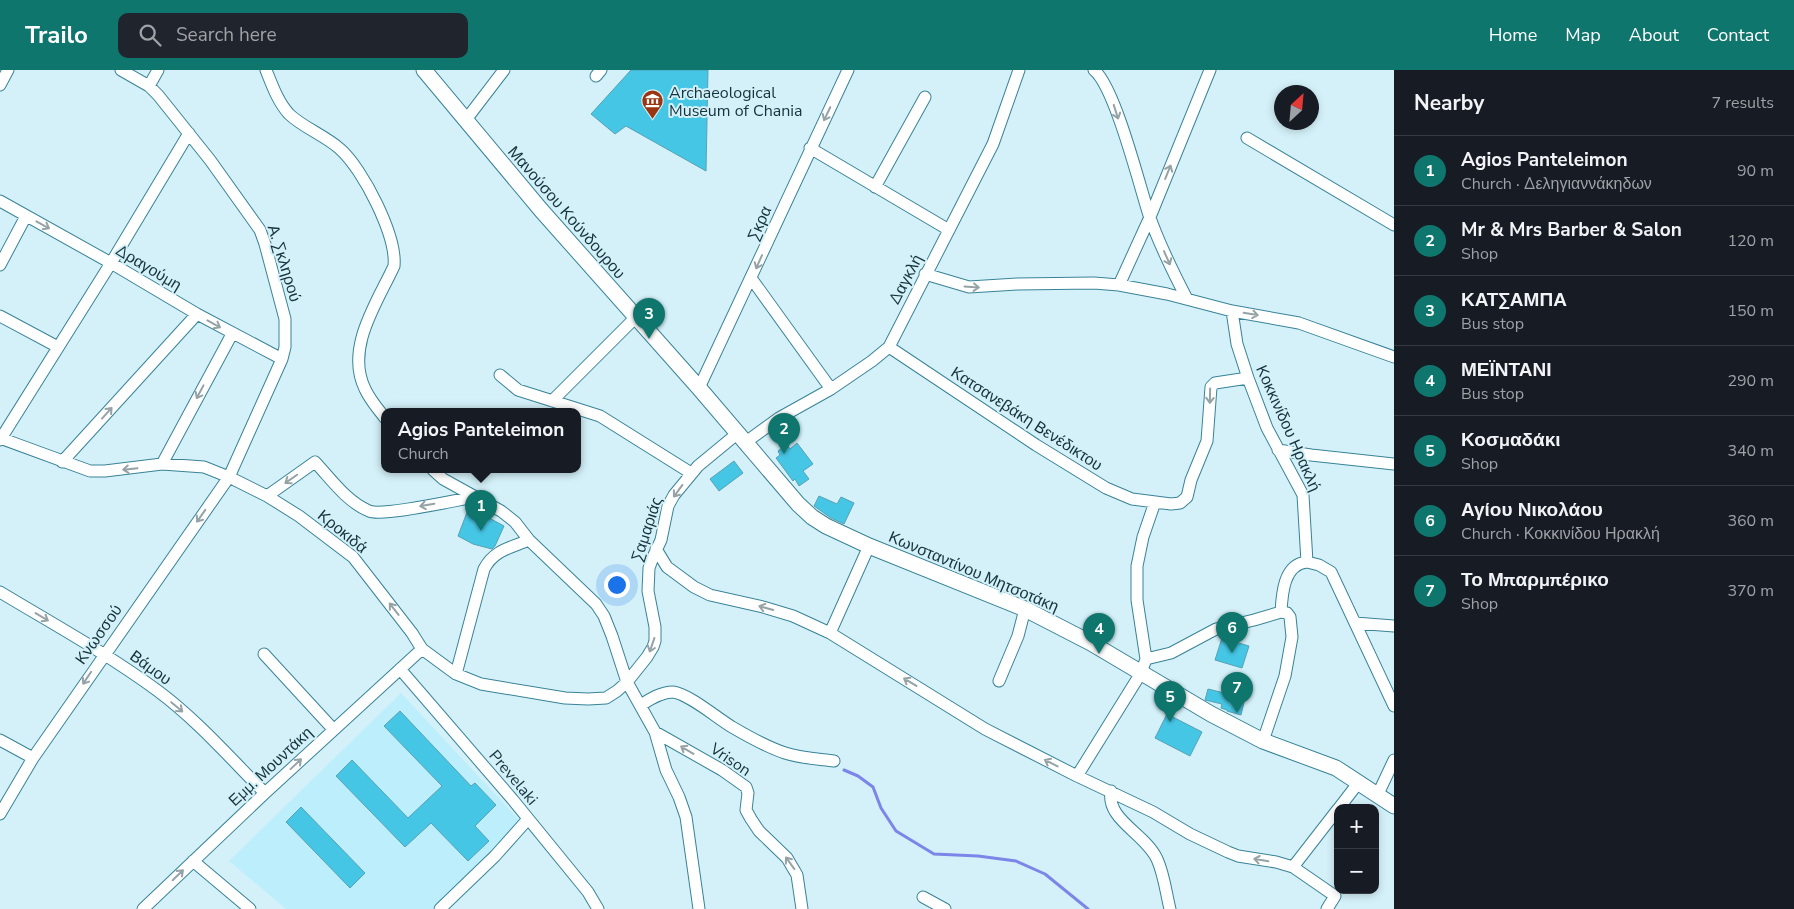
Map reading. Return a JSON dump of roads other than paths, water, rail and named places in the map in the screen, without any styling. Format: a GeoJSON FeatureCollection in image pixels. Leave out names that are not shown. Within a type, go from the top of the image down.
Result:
{"type":"FeatureCollection","features":[{"type":"Feature","properties":{"kind":"main road","name":"Μανούσου Κούνδουρου"},"geometry":{"type":"LineString","coordinates":[[424,70],[465,121],[589,265],[742,438]]}},
{"type":"Feature","properties":{"kind":"main road","name":"Κωνσταντίνου Μητσοτάκη"},"geometry":{"type":"LineString","coordinates":[[742,438],[798,504],[826,526],[869,546],[1025,609],[1091,643],[1144,666],[1211,714],[1263,741],[1336,768],[1394,806]]}},
{"type":"Feature","properties":{"kind":"street"},"geometry":{"type":"LineString","coordinates":[[0,85],[8,70]]}},
{"type":"Feature","properties":{"kind":"street","name":"Α. Σκληρού"},"geometry":{"type":"LineString","coordinates":[[121,70],[150,86],[189,133],[260,230],[285,319],[286,347],[282,360],[229,476]]}},
{"type":"Feature","properties":{"kind":"street"},"geometry":{"type":"LineString","coordinates":[[150,86],[158,70]]}},
{"type":"Feature","properties":{"kind":"street"},"geometry":{"type":"LineString","coordinates":[[266,70],[275,92],[290,114],[341,150],[351,162],[373,195],[385,225],[395,259],[394,266],[364,333],[359,349],[358,361],[365,389],[381,412]]}},
{"type":"Feature","properties":{"kind":"street"},"geometry":{"type":"LineString","coordinates":[[465,121],[504,70]]}},
{"type":"Feature","properties":{"kind":"street","name":"Σκρα"},"geometry":{"type":"LineString","coordinates":[[699,388],[848,70]]}},
{"type":"Feature","properties":{"kind":"street","name":"Δαγκλή"},"geometry":{"type":"LineString","coordinates":[[742,438],[831,389],[889,347],[993,144],[1019,70]]}},
{"type":"Feature","properties":{"kind":"street"},"geometry":{"type":"LineString","coordinates":[[1094,70],[1100,75],[1114,104],[1150,217],[1167,259],[1187,299]]}},
{"type":"Feature","properties":{"kind":"street"},"geometry":{"type":"LineString","coordinates":[[1119,285],[1150,217],[1210,70]]}},
{"type":"Feature","properties":{"kind":"street"},"geometry":{"type":"LineString","coordinates":[[875,187],[925,97]]}},
{"type":"Feature","properties":{"kind":"street"},"geometry":{"type":"LineString","coordinates":[[0,439],[111,263],[189,133]]}},
{"type":"Feature","properties":{"kind":"street"},"geometry":{"type":"LineString","coordinates":[[1247,138],[1394,225]]}},
{"type":"Feature","properties":{"kind":"street"},"geometry":{"type":"LineString","coordinates":[[810,148],[949,230]]}},
{"type":"Feature","properties":{"kind":"street","name":"Δραγούμη"},"geometry":{"type":"LineString","coordinates":[[0,201],[232,334],[282,360]]}},
{"type":"Feature","properties":{"kind":"street"},"geometry":{"type":"LineString","coordinates":[[0,265],[26,216]]}},
{"type":"Feature","properties":{"kind":"street"},"geometry":{"type":"LineString","coordinates":[[926,274],[969,287],[1094,283],[1119,285],[1187,299],[1232,311],[1299,322],[1394,357]]}},
{"type":"Feature","properties":{"kind":"street"},"geometry":{"type":"LineString","coordinates":[[751,278],[831,389]]}},
{"type":"Feature","properties":{"kind":"street","name":"Κοκκινίδου Ηρακλή"},"geometry":{"type":"LineString","coordinates":[[1232,311],[1237,344],[1248,378],[1278,450],[1304,495],[1307,562]]}},
{"type":"Feature","properties":{"kind":"street"},"geometry":{"type":"LineString","coordinates":[[62,462],[197,314]]}},
{"type":"Feature","properties":{"kind":"street"},"geometry":{"type":"LineString","coordinates":[[0,316],[58,347]]}},
{"type":"Feature","properties":{"kind":"street"},"geometry":{"type":"LineString","coordinates":[[552,401],[636,318]]}},
{"type":"Feature","properties":{"kind":"street"},"geometry":{"type":"LineString","coordinates":[[162,464],[232,334]]}},
{"type":"Feature","properties":{"kind":"street","name":"Κατσανεβάκη Βενέδικτου"},"geometry":{"type":"LineString","coordinates":[[889,347],[1036,445],[1106,488],[1132,499],[1171,504],[1180,503],[1187,497],[1191,480],[1207,441],[1212,384],[1248,378]]}},
{"type":"Feature","properties":{"kind":"street"},"geometry":{"type":"LineString","coordinates":[[500,375],[518,390],[574,408]]}},
{"type":"Feature","properties":{"kind":"street"},"geometry":{"type":"LineString","coordinates":[[581,410],[600,416],[691,473]]}},
{"type":"Feature","properties":{"kind":"street","name":"Σαμαριάς"},"geometry":{"type":"LineString","coordinates":[[626,682],[647,657],[655,641],[655,627],[648,591],[649,568],[661,540],[668,506],[691,473],[742,438]]}},
{"type":"Feature","properties":{"kind":"street","name":"Κροκιδά"},"geometry":{"type":"LineString","coordinates":[[0,439],[90,471],[162,464],[204,467],[229,476],[299,516],[354,557],[422,649],[456,674],[481,684],[565,698],[588,699],[606,698],[626,682]]}},
{"type":"Feature","properties":{"kind":"street"},"geometry":{"type":"LineString","coordinates":[[1278,450],[1394,464]]}},
{"type":"Feature","properties":{"kind":"street"},"geometry":{"type":"LineString","coordinates":[[267,496],[315,462],[352,501],[370,512],[396,511],[475,497]]}},
{"type":"Feature","properties":{"kind":"street"},"geometry":{"type":"LineString","coordinates":[[436,473],[443,479],[501,511],[514,522],[529,540],[596,604],[604,616],[626,682],[655,732],[666,770],[686,817],[699,909]]}},
{"type":"Feature","properties":{"kind":"street","name":"Κνωσσού"},"geometry":{"type":"LineString","coordinates":[[0,814],[34,758],[104,654],[229,476]]}},
{"type":"Feature","properties":{"kind":"street"},"geometry":{"type":"LineString","coordinates":[[1144,666],[1137,600],[1137,566],[1143,537],[1155,502]]}},
{"type":"Feature","properties":{"kind":"street"},"geometry":{"type":"LineString","coordinates":[[456,674],[484,569],[489,560],[497,553],[529,540]]}},
{"type":"Feature","properties":{"kind":"street"},"geometry":{"type":"LineString","coordinates":[[830,633],[869,546]]}},
{"type":"Feature","properties":{"kind":"street"},"geometry":{"type":"LineString","coordinates":[[656,549],[667,567],[694,587],[710,595],[793,616],[830,633],[985,729],[1076,776],[1153,812],[1190,834],[1238,856],[1276,862],[1293,868],[1335,896],[1327,909]]}},
{"type":"Feature","properties":{"kind":"street"},"geometry":{"type":"LineString","coordinates":[[1281,612],[1282,600],[1290,571],[1294,566],[1307,562],[1319,565],[1330,572],[1394,706]]}},
{"type":"Feature","properties":{"kind":"street","name":"Βάμου"},"geometry":{"type":"LineString","coordinates":[[0,592],[104,654],[158,692],[182,711],[265,793]]}},
{"type":"Feature","properties":{"kind":"street"},"geometry":{"type":"LineString","coordinates":[[999,681],[1018,636],[1025,609]]}},
{"type":"Feature","properties":{"kind":"street"},"geometry":{"type":"LineString","coordinates":[[1076,776],[1144,666],[1216,629],[1281,612],[1287,613],[1290,617],[1292,637],[1285,676],[1263,741]]}},
{"type":"Feature","properties":{"kind":"street"},"geometry":{"type":"LineString","coordinates":[[1355,623],[1394,626]]}},
{"type":"Feature","properties":{"kind":"street","name":"Εμμ. Μουντάκη"},"geometry":{"type":"LineString","coordinates":[[143,909],[333,729],[422,649]]}},
{"type":"Feature","properties":{"kind":"street"},"geometry":{"type":"LineString","coordinates":[[264,654],[333,729]]}},
{"type":"Feature","properties":{"kind":"street","name":"Prevelaki"},"geometry":{"type":"LineString","coordinates":[[400,669],[588,892],[596,908]]}},
{"type":"Feature","properties":{"kind":"street"},"geometry":{"type":"LineString","coordinates":[[641,705],[655,696],[673,692],[696,703],[732,727],[784,753],[834,761]]}},
{"type":"Feature","properties":{"kind":"street","name":"Vrison"},"geometry":{"type":"LineString","coordinates":[[655,732],[722,770],[746,787],[748,793],[746,810],[750,820],[758,831],[787,858],[798,875],[802,909]]}},
{"type":"Feature","properties":{"kind":"street"},"geometry":{"type":"LineString","coordinates":[[0,740],[34,758]]}},
{"type":"Feature","properties":{"kind":"street"},"geometry":{"type":"LineString","coordinates":[[1378,794],[1394,760]]}},
{"type":"Feature","properties":{"kind":"street"},"geometry":{"type":"LineString","coordinates":[[1341,804],[1359,782]]}},
{"type":"Feature","properties":{"kind":"street"},"geometry":{"type":"LineString","coordinates":[[1110,791],[1109,800],[1113,812],[1144,839],[1157,859],[1170,909]]}},
{"type":"Feature","properties":{"kind":"street"},"geometry":{"type":"LineString","coordinates":[[1293,868],[1334,813]]}},
{"type":"Feature","properties":{"kind":"street"},"geometry":{"type":"LineString","coordinates":[[442,908],[495,856],[528,819]]}},
{"type":"Feature","properties":{"kind":"street"},"geometry":{"type":"LineString","coordinates":[[193,861],[250,909]]}},
{"type":"Feature","properties":{"kind":"street"},"geometry":{"type":"LineString","coordinates":[[923,897],[945,909]]}},
{"type":"Feature","properties":{"kind":"waterway"},"geometry":{"type":"LineString","coordinates":[[844,770],[858,776],[873,787],[881,808],[896,831],[934,854],[978,856],[1016,861],[1045,874],[1088,909]]}},
{"type":"Feature","properties":{"kind":"place","name":"Archaeological Museum of Chania"},"geometry":{"type":"Point","coordinates":[653,120]}},
{"type":"Feature","properties":{"kind":"place","name":"ΚΑΤΣΑΜΠΑ"},"geometry":{"type":"Point","coordinates":[649,339]}},
{"type":"Feature","properties":{"kind":"place","name":"Mr & Mrs Barber & Salon"},"geometry":{"type":"Point","coordinates":[784,454]}},
{"type":"Feature","properties":{"kind":"place","name":"Agios Panteleimon"},"geometry":{"type":"Point","coordinates":[481,531]}},
{"type":"Feature","properties":{"kind":"place","name":"Αγίου Νικολάου"},"geometry":{"type":"Point","coordinates":[1232,653]}},
{"type":"Feature","properties":{"kind":"place","name":"ΜΕΪΝΤΑΝΙ"},"geometry":{"type":"Point","coordinates":[1099,654]}},
{"type":"Feature","properties":{"kind":"place","name":"Το Μπαρμπέρικο"},"geometry":{"type":"Point","coordinates":[1237,713]}},
{"type":"Feature","properties":{"kind":"place","name":"Κοσμαδάκι"},"geometry":{"type":"Point","coordinates":[1170,722]}}]}
